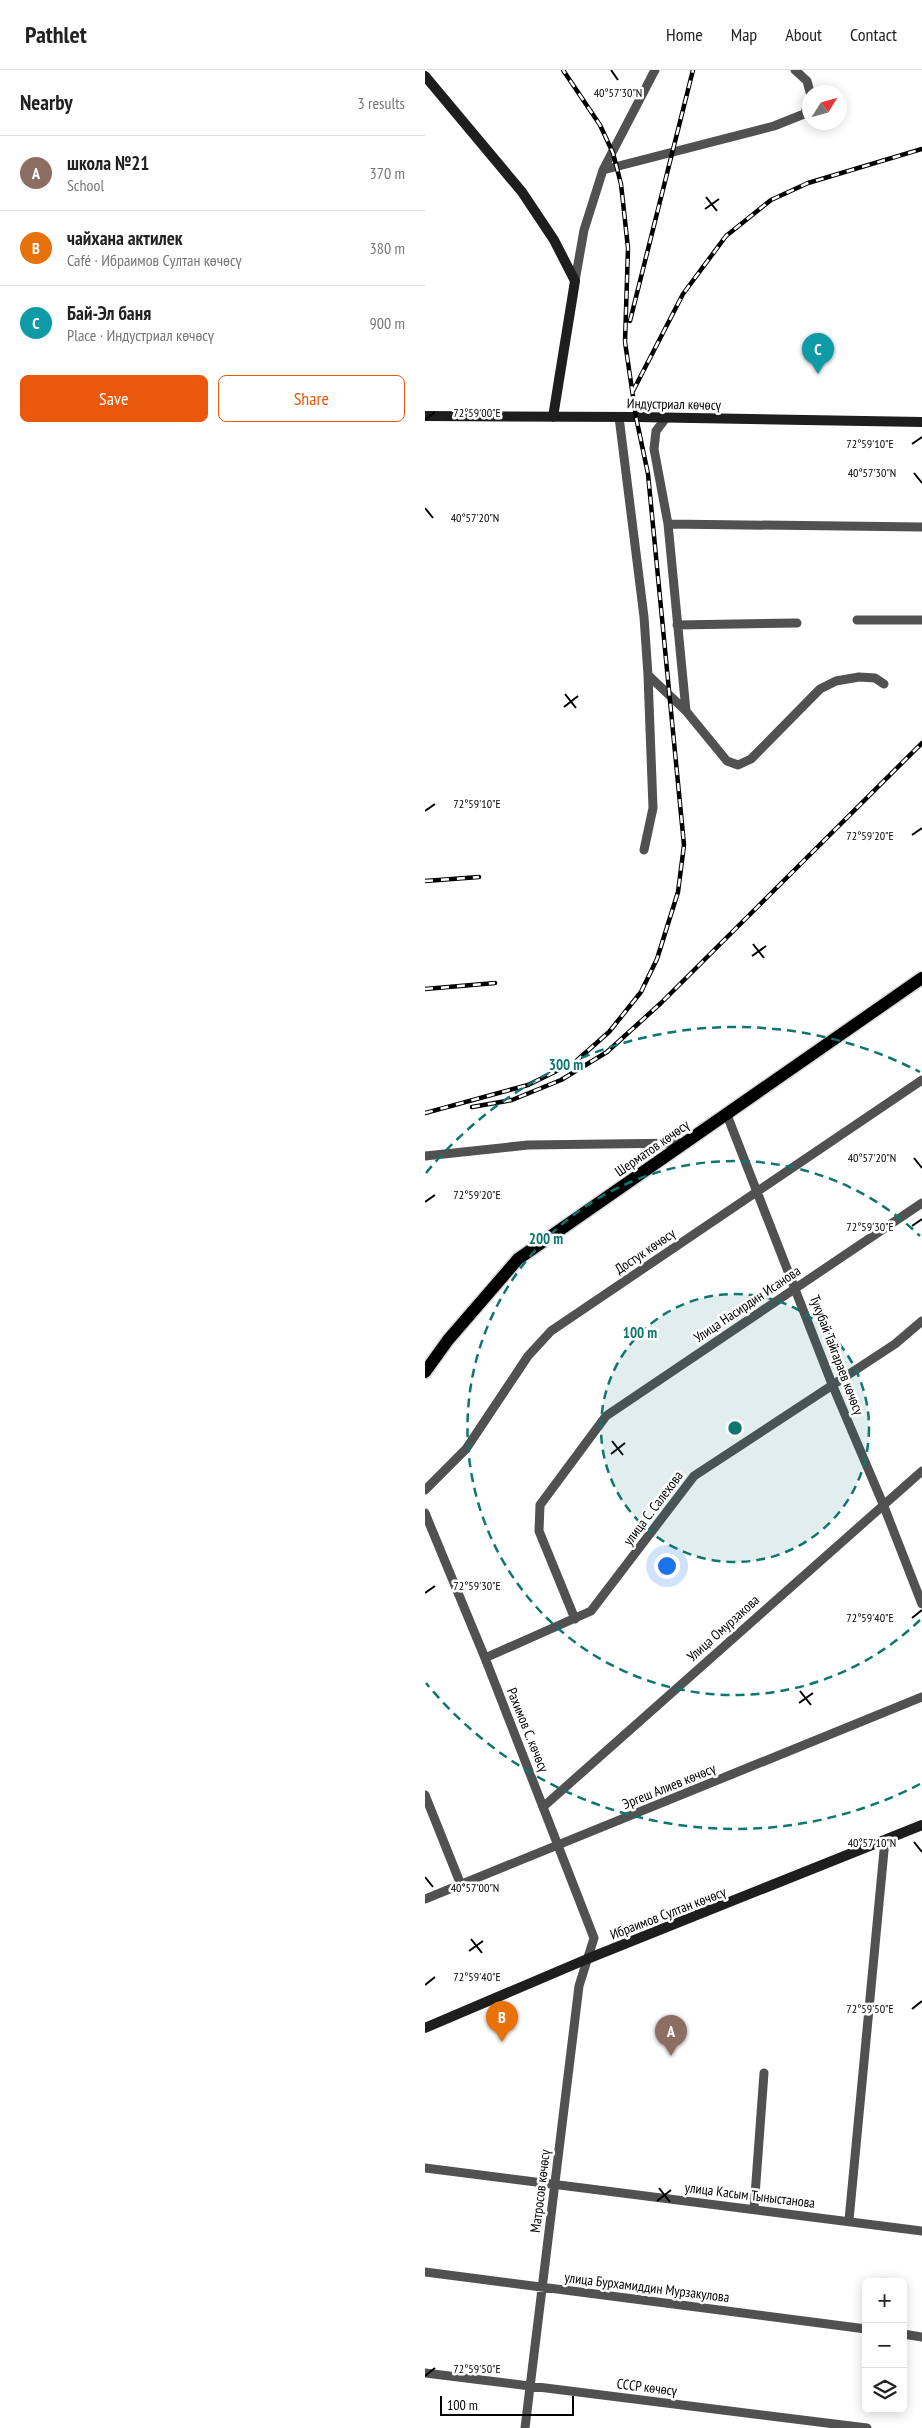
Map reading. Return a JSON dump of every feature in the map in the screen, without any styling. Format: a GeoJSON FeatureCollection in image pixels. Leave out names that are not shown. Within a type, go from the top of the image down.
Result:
{"type":"FeatureCollection","features":[{"type":"Feature","properties":{"kind":"main road"},"geometry":{"type":"LineString","coordinates":[[425,76],[522,192],[555,240],[575,281],[553,417]]}},
{"type":"Feature","properties":{"kind":"main road","name":"Индустриал көчөсү"},"geometry":{"type":"LineString","coordinates":[[425,416],[922,422]]}},
{"type":"Feature","properties":{"kind":"main road","name":"Шерматов көчөсү"},"geometry":{"type":"LineString","coordinates":[[425,1372],[449,1340],[518,1259],[922,978]]}},
{"type":"Feature","properties":{"kind":"main road","name":"Ибраимов Султан көчөсү"},"geometry":{"type":"LineString","coordinates":[[425,2028],[587,1959],[922,1826]]}},
{"type":"Feature","properties":{"kind":"street"},"geometry":{"type":"LineString","coordinates":[[575,281],[584,230],[603,170],[655,70]]}},
{"type":"Feature","properties":{"kind":"street"},"geometry":{"type":"LineString","coordinates":[[795,70],[807,81],[808,85]]}},
{"type":"Feature","properties":{"kind":"street"},"geometry":{"type":"LineString","coordinates":[[603,170],[774,126],[802,115]]}},
{"type":"Feature","properties":{"kind":"street"},"geometry":{"type":"LineString","coordinates":[[619,417],[644,617],[648,675],[653,808],[644,850]]}},
{"type":"Feature","properties":{"kind":"street"},"geometry":{"type":"LineString","coordinates":[[666,418],[656,431],[655,450],[668,524],[686,711]]}},
{"type":"Feature","properties":{"kind":"street"},"geometry":{"type":"LineString","coordinates":[[668,524],[922,527]]}},
{"type":"Feature","properties":{"kind":"street"},"geometry":{"type":"LineString","coordinates":[[857,620],[922,620]]}},
{"type":"Feature","properties":{"kind":"street"},"geometry":{"type":"LineString","coordinates":[[677,625],[797,623]]}},
{"type":"Feature","properties":{"kind":"street"},"geometry":{"type":"LineString","coordinates":[[648,675],[686,711],[727,761],[738,765],[751,759],[820,689],[836,681],[859,676],[875,678],[884,684]]}},
{"type":"Feature","properties":{"kind":"street","name":"Достук көчөсү"},"geometry":{"type":"LineString","coordinates":[[425,1490],[465,1449],[528,1356],[551,1331],[922,1080]]}},
{"type":"Feature","properties":{"kind":"street","name":"Тукубай Тайгараев көчөсү"},"geometry":{"type":"LineString","coordinates":[[727,1115],[832,1384],[883,1504],[922,1604]]}},
{"type":"Feature","properties":{"kind":"street"},"geometry":{"type":"LineString","coordinates":[[425,1156],[528,1145],[685,1143]]}},
{"type":"Feature","properties":{"kind":"street","name":"Улица Насирдин Исанова"},"geometry":{"type":"LineString","coordinates":[[575,1619],[539,1531],[540,1505],[606,1416],[922,1203]]}},
{"type":"Feature","properties":{"kind":"street","name":"улица С. Салехова"},"geometry":{"type":"LineString","coordinates":[[485,1658],[591,1611],[694,1476],[895,1344],[922,1321]]}},
{"type":"Feature","properties":{"kind":"street","name":"Улица Омурзакова"},"geometry":{"type":"LineString","coordinates":[[543,1807],[922,1471]]}},
{"type":"Feature","properties":{"kind":"street","name":"Рахимов С. көчөсү"},"geometry":{"type":"LineString","coordinates":[[425,1513],[485,1658],[594,1938],[587,1959]]}},
{"type":"Feature","properties":{"kind":"street","name":"Эргеш Алиев көчөсү"},"geometry":{"type":"LineString","coordinates":[[425,1899],[922,1697]]}},
{"type":"Feature","properties":{"kind":"street"},"geometry":{"type":"LineString","coordinates":[[425,1795],[461,1885]]}},
{"type":"Feature","properties":{"kind":"street"},"geometry":{"type":"LineString","coordinates":[[849,2220],[885,1840]]}},
{"type":"Feature","properties":{"kind":"street","name":"Матросов көчөсү"},"geometry":{"type":"LineString","coordinates":[[525,2428],[579,1986],[587,1959]]}},
{"type":"Feature","properties":{"kind":"street"},"geometry":{"type":"LineString","coordinates":[[754,2209],[764,2073]]}},
{"type":"Feature","properties":{"kind":"street","name":"улица Касым Тыныстанова"},"geometry":{"type":"LineString","coordinates":[[425,2168],[555,2186],[849,2220],[922,2231]]}},
{"type":"Feature","properties":{"kind":"street","name":"улица Бурхамиддин Мурзакулова"},"geometry":{"type":"LineString","coordinates":[[425,2272],[862,2329]]}},
{"type":"Feature","properties":{"kind":"street"},"geometry":{"type":"LineString","coordinates":[[907,2335],[922,2337]]}},
{"type":"Feature","properties":{"kind":"street","name":"СССР көчөсү"},"geometry":{"type":"LineString","coordinates":[[425,2373],[867,2428]]}},
{"type":"Feature","properties":{"kind":"railway"},"geometry":{"type":"LineString","coordinates":[[425,1113],[528,1085],[575,1062],[609,1032],[641,992],[657,959],[678,892],[684,845],[648,474],[636,417],[625,342],[628,248],[621,184],[613,153],[600,125],[563,70]]}},
{"type":"Feature","properties":{"kind":"railway"},"geometry":{"type":"LineString","coordinates":[[630,321],[693,70]]}},
{"type":"Feature","properties":{"kind":"railway"},"geometry":{"type":"LineString","coordinates":[[633,391],[683,294],[726,236],[771,200],[808,183],[922,149]]}},
{"type":"Feature","properties":{"kind":"railway"},"geometry":{"type":"LineString","coordinates":[[472,1107],[512,1100],[561,1080],[607,1052],[661,1003],[922,743]]}},
{"type":"Feature","properties":{"kind":"railway"},"geometry":{"type":"LineString","coordinates":[[425,881],[479,877]]}},
{"type":"Feature","properties":{"kind":"railway"},"geometry":{"type":"LineString","coordinates":[[425,989],[495,983]]}},
{"type":"Feature","properties":{"kind":"place","name":"Бай-Эл баня"},"geometry":{"type":"Point","coordinates":[818,374]}},
{"type":"Feature","properties":{"kind":"place","name":"чайхана актилек"},"geometry":{"type":"Point","coordinates":[502,2042]}},
{"type":"Feature","properties":{"kind":"place","name":"школа №21"},"geometry":{"type":"Point","coordinates":[671,2056]}}]}
